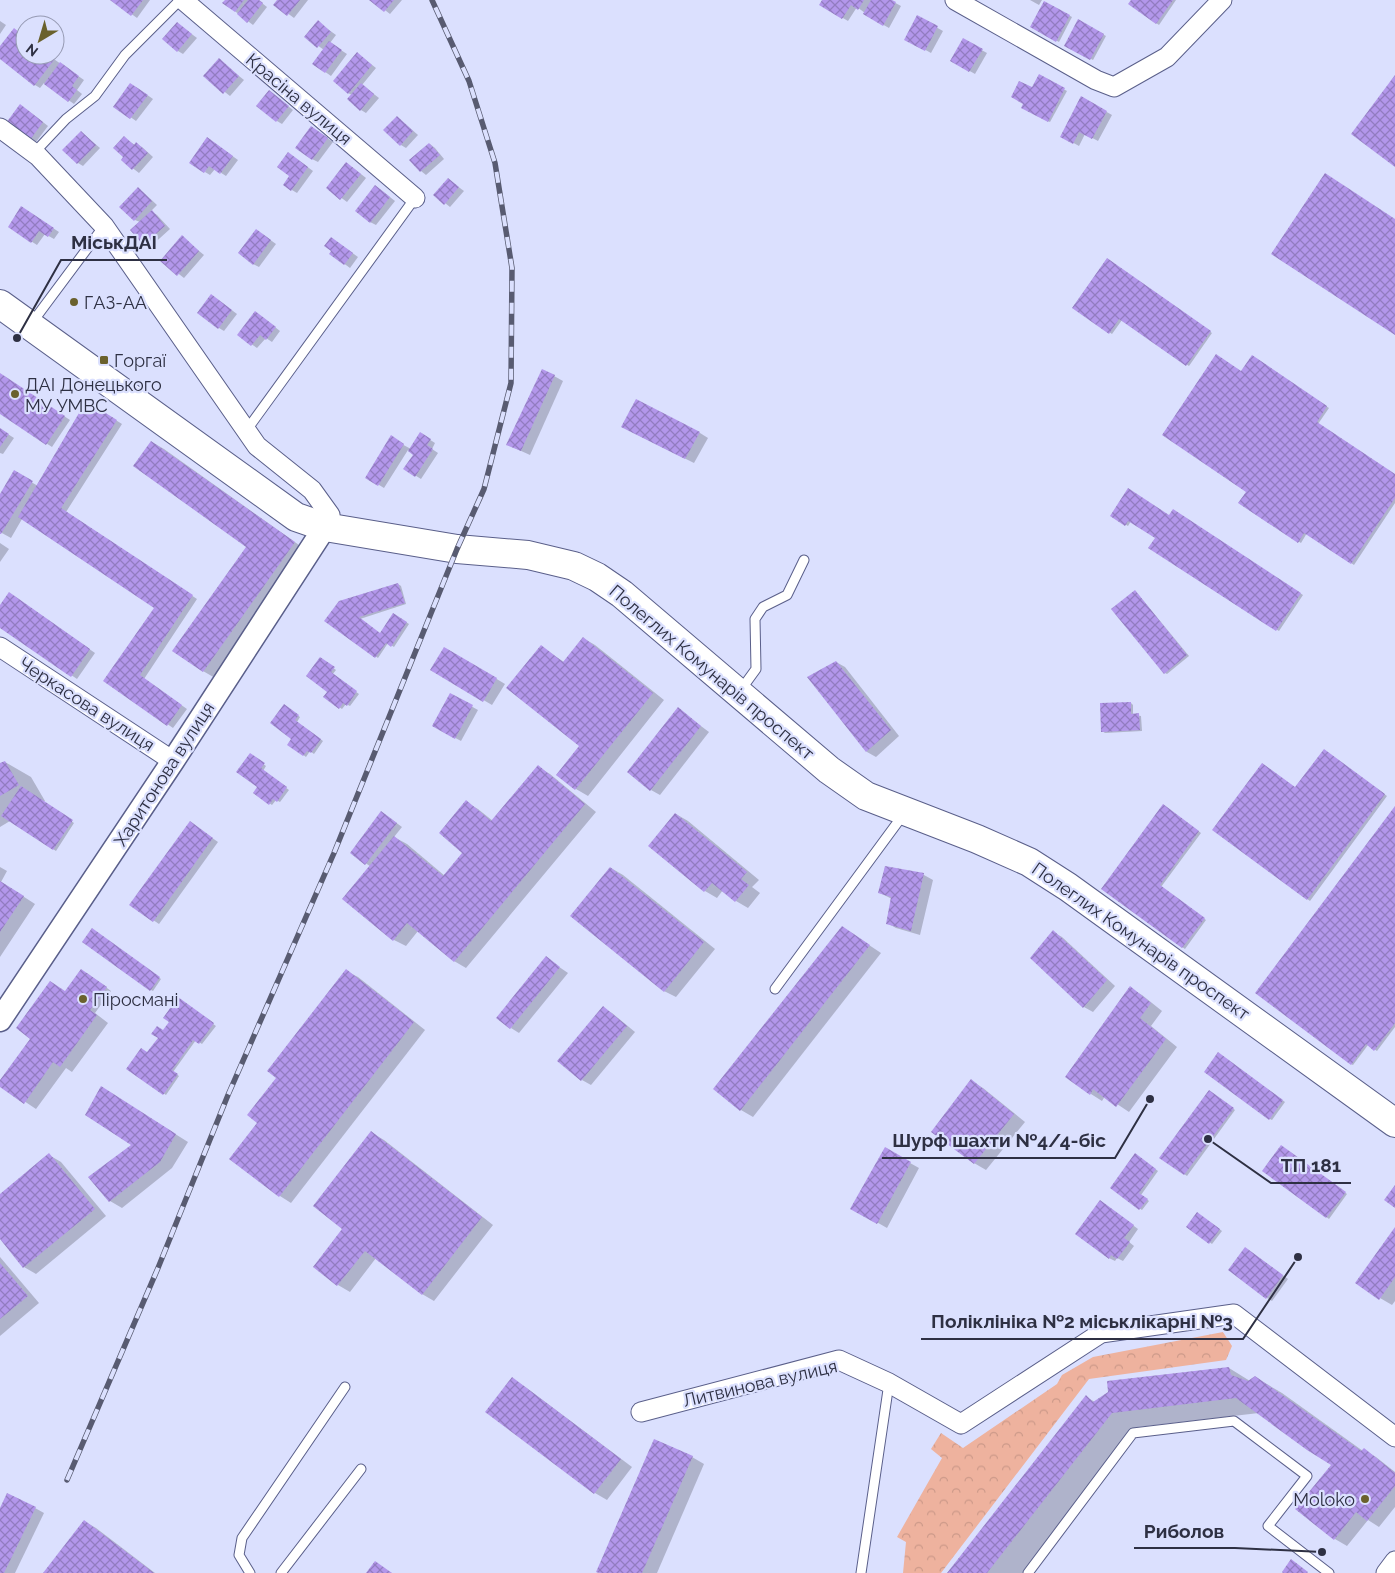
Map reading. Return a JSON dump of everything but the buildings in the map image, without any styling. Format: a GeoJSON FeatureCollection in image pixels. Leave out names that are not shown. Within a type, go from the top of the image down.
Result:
{"type":"FeatureCollection","features":[{"type":"Feature","properties":{"kind":"main road","name":"Полеглих Комунарів проспект"},"geometry":{"type":"LineString","coordinates":[[0,304],[296,517],[325,527],[457,549],[528,555],[574,566],[597,577],[622,594],[829,770],[866,796],[1029,862],[1068,887],[1395,1123]]}},
{"type":"Feature","properties":{"kind":"street","name":"Красіна вулиця"},"geometry":{"type":"LineString","coordinates":[[182,0],[416,198]]}},
{"type":"Feature","properties":{"kind":"street"},"geometry":{"type":"LineString","coordinates":[[955,0],[1096,80],[1114,87],[1167,57],[1222,0]]}},
{"type":"Feature","properties":{"kind":"street"},"geometry":{"type":"LineString","coordinates":[[0,128],[34,153],[104,226],[257,446],[312,490],[330,515],[325,527]]}},
{"type":"Feature","properties":{"kind":"street","name":"Харитонова вулиця"},"geometry":{"type":"LineString","coordinates":[[0,1020],[173,761],[325,527]]}},
{"type":"Feature","properties":{"kind":"street","name":"Черкасова вулиця"},"geometry":{"type":"LineString","coordinates":[[0,647],[173,761]]}},
{"type":"Feature","properties":{"kind":"street","name":"Литвинова вулиця"},"geometry":{"type":"LineString","coordinates":[[641,1412],[839,1360],[889,1383],[961,1424],[1101,1333],[1234,1314],[1395,1437]]}},
{"type":"Feature","properties":{"kind":"street"},"geometry":{"type":"LineString","coordinates":[[1386,1573],[1395,1561]]}},
{"type":"Feature","properties":{"kind":"lane"},"geometry":{"type":"LineString","coordinates":[[34,153],[66,119],[95,96],[124,56],[182,0]]}},
{"type":"Feature","properties":{"kind":"lane"},"geometry":{"type":"LineString","coordinates":[[246,431],[416,198]]}},
{"type":"Feature","properties":{"kind":"lane"},"geometry":{"type":"LineString","coordinates":[[30,326],[104,226]]}},
{"type":"Feature","properties":{"kind":"lane"},"geometry":{"type":"LineString","coordinates":[[739,694],[756,669],[755,619],[763,607],[787,595],[804,560]]}},
{"type":"Feature","properties":{"kind":"lane"},"geometry":{"type":"LineString","coordinates":[[775,989],[906,811]]}},
{"type":"Feature","properties":{"kind":"lane"},"geometry":{"type":"LineString","coordinates":[[861,1573],[889,1383]]}},
{"type":"Feature","properties":{"kind":"lane"},"geometry":{"type":"LineString","coordinates":[[250,1573],[239,1555],[242,1538],[345,1387]]}},
{"type":"Feature","properties":{"kind":"lane"},"geometry":{"type":"LineString","coordinates":[[1028,1573],[1134,1433],[1234,1421],[1307,1476],[1268,1526],[1329,1573]]}},
{"type":"Feature","properties":{"kind":"lane"},"geometry":{"type":"LineString","coordinates":[[281,1573],[361,1468]]}},
{"type":"Feature","properties":{"kind":"green space"},"geometry":{"type":"Polygon","coordinates":[[[1223,1332],[1232,1346],[1226,1360],[1089,1379],[941,1573],[903,1573],[906,1542],[897,1537],[942,1458],[931,1449],[941,1433],[963,1448],[1057,1384],[1062,1375],[1093,1357],[1223,1332]]]}},
{"type":"Feature","properties":{"kind":"railway"},"geometry":{"type":"LineString","coordinates":[[67,1480],[158,1268],[228,1095],[334,853],[457,549],[484,489],[511,383],[512,268],[495,163],[469,81],[432,0]]}},
{"type":"Feature","properties":{"kind":"place","name":"ГАЗ-АА"},"geometry":{"type":"Point","coordinates":[74,302]}},
{"type":"Feature","properties":{"kind":"place","name":"МіськДАІ"},"geometry":{"type":"Point","coordinates":[17,338]}},
{"type":"Feature","properties":{"kind":"place","name":"Горгаї"},"geometry":{"type":"Point","coordinates":[104,360]}},
{"type":"Feature","properties":{"kind":"place","name":"ДАІ Донецького МУ УМВС"},"geometry":{"type":"Point","coordinates":[15,394]}},
{"type":"Feature","properties":{"kind":"place","name":"Піросмані"},"geometry":{"type":"Point","coordinates":[83,999]}},
{"type":"Feature","properties":{"kind":"place","name":"Шурф шахти №4/4-біс"},"geometry":{"type":"Point","coordinates":[1150,1099]}},
{"type":"Feature","properties":{"kind":"place","name":"ТП 181"},"geometry":{"type":"Point","coordinates":[1208,1139]}},
{"type":"Feature","properties":{"kind":"place","name":"Поліклініка №2 міськлікарні №3"},"geometry":{"type":"Point","coordinates":[1298,1257]}},
{"type":"Feature","properties":{"kind":"place","name":"Moloko"},"geometry":{"type":"Point","coordinates":[1365,1499]}},
{"type":"Feature","properties":{"kind":"place","name":"Риболов"},"geometry":{"type":"Point","coordinates":[1322,1552]}}]}
